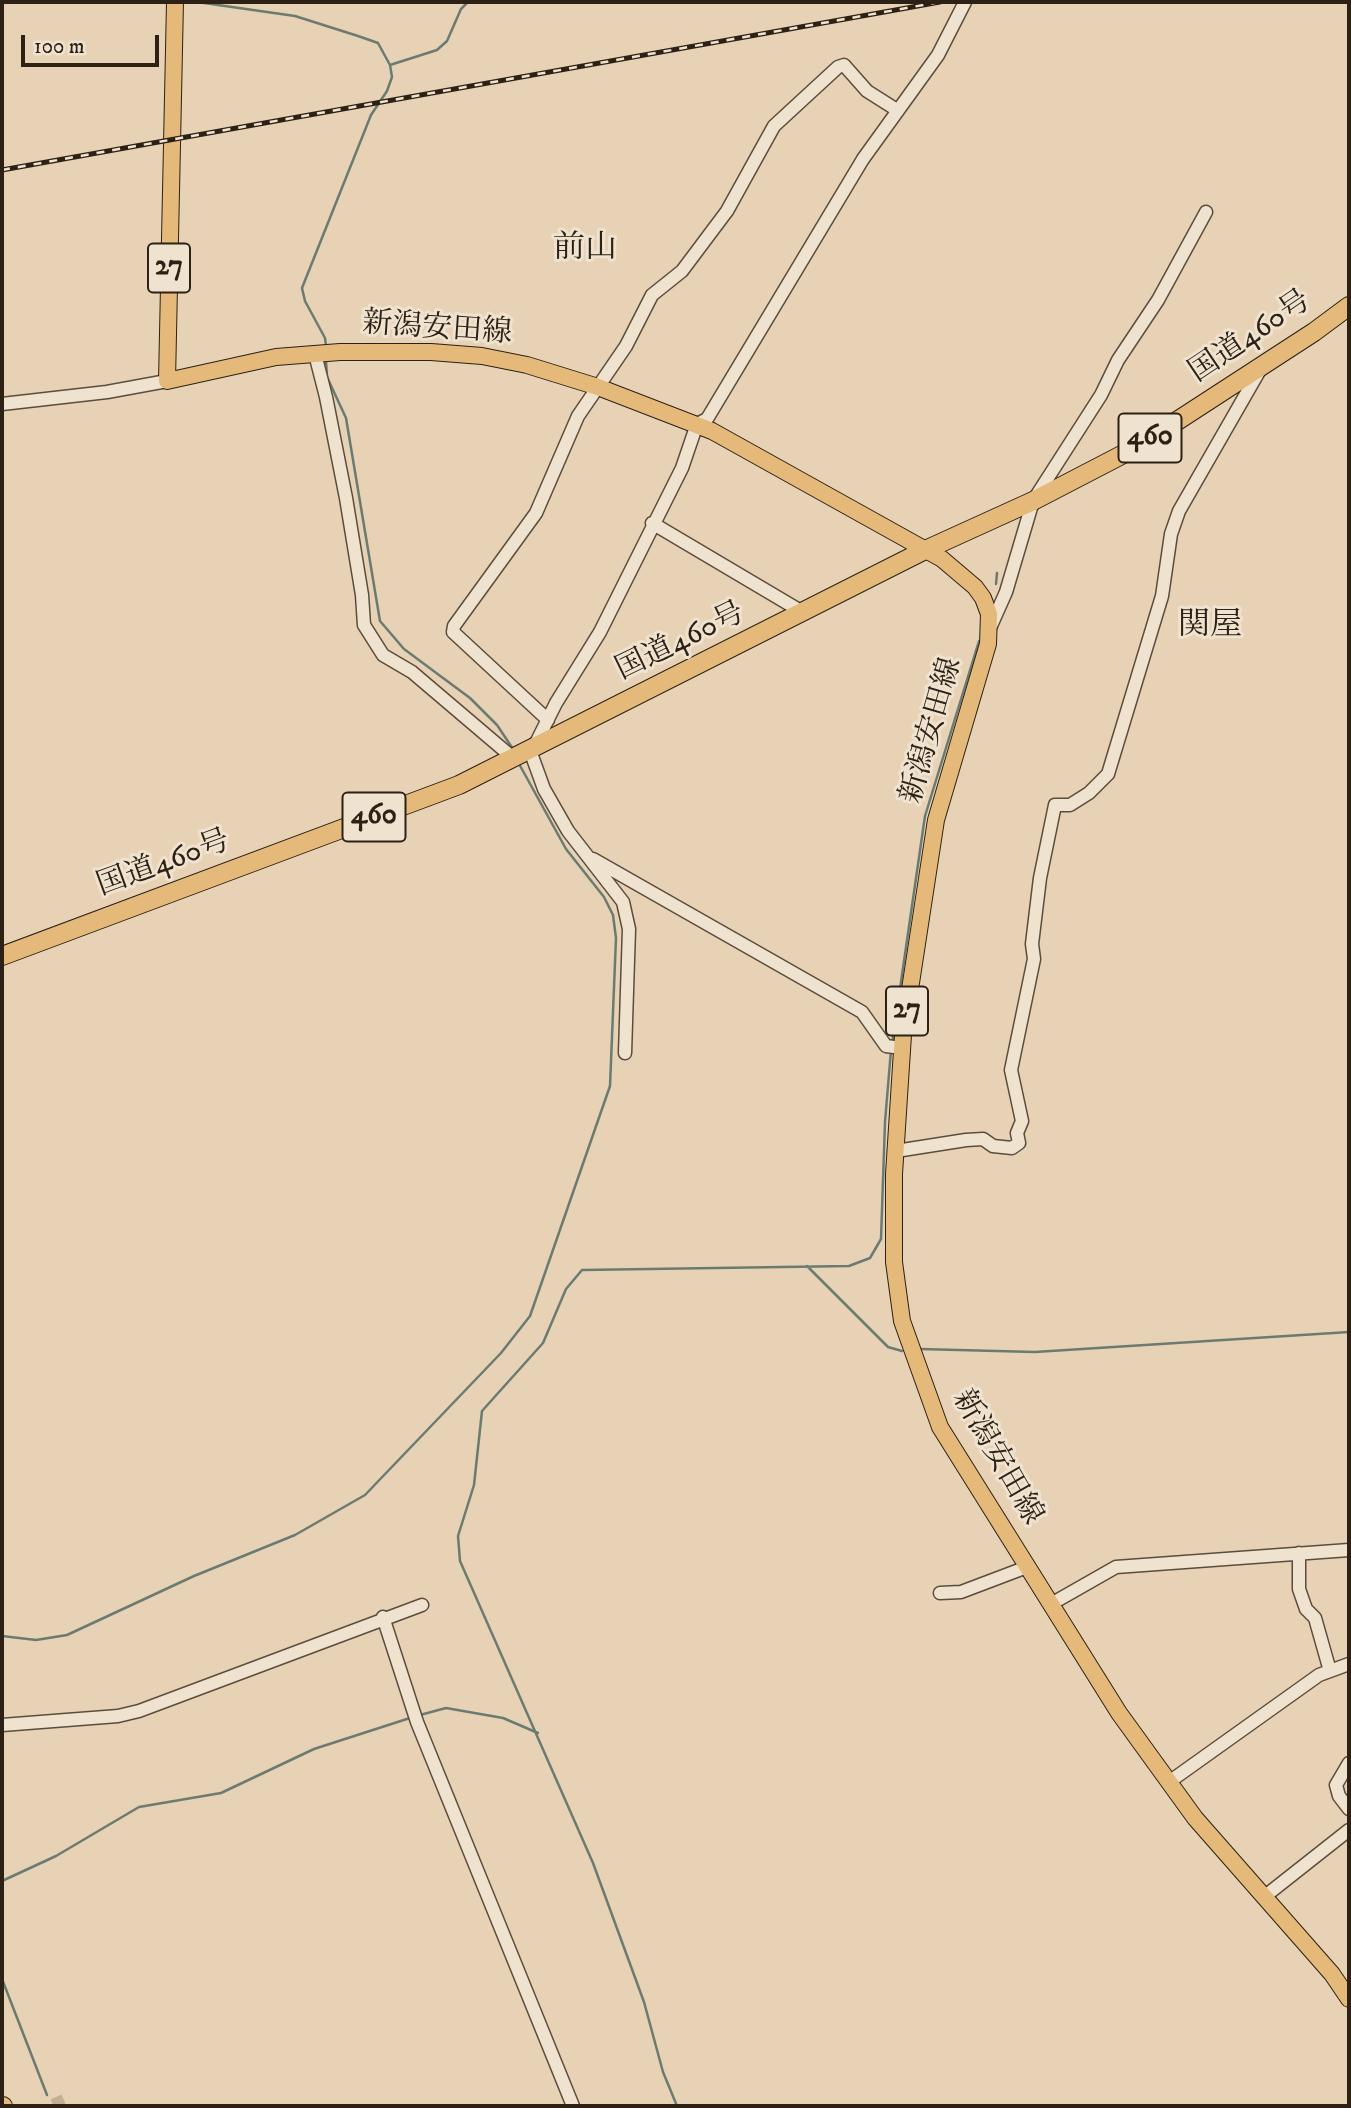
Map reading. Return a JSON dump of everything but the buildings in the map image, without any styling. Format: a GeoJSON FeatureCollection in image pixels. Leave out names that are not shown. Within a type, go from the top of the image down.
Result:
{"type":"FeatureCollection","features":[{"type":"Feature","properties":{"kind":"highway","name":"国道460号"},"geometry":{"type":"LineString","coordinates":[[2,956],[458,786],[923,551],[1033,501],[1137,447],[1349,306]]}},
{"type":"Feature","properties":{"kind":"main road","name":"27"},"geometry":{"type":"LineString","coordinates":[[166,381],[175,3]]}},
{"type":"Feature","properties":{"kind":"main road","name":"新潟安田線"},"geometry":{"type":"LineString","coordinates":[[166,381],[276,357],[340,352],[431,352],[482,356],[527,365],[598,387],[697,424],[745,448],[923,551],[942,559],[975,587],[989,614],[990,628],[936,820],[902,1048],[896,1151],[894,1262],[902,1321],[940,1427],[1119,1713],[1169,1782],[1332,1974],[1349,2000]]}},
{"type":"Feature","properties":{"kind":"street"},"geometry":{"type":"LineString","coordinates":[[523,752],[548,720],[600,632],[681,468],[697,424],[707,419],[863,159],[932,63],[965,2]]}},
{"type":"Feature","properties":{"kind":"street"},"geometry":{"type":"LineString","coordinates":[[548,720],[453,632],[454,626],[536,513],[578,416],[626,346],[652,295],[682,271],[727,211],[774,126],[844,65],[867,91],[897,110]]}},
{"type":"Feature","properties":{"kind":"street"},"geometry":{"type":"LineString","coordinates":[[990,628],[1006,592],[1033,501],[1101,395],[1118,360],[1158,300],[1206,212]]}},
{"type":"Feature","properties":{"kind":"street"},"geometry":{"type":"LineString","coordinates":[[314,354],[327,397],[346,498],[362,595],[364,625],[383,655],[412,672],[532,756],[544,789],[568,831],[623,902],[629,929],[625,1053]]}},
{"type":"Feature","properties":{"kind":"street"},"geometry":{"type":"LineString","coordinates":[[896,1151],[966,1140],[983,1139],[993,1146],[1013,1149],[1019,1143],[1017,1133],[1022,1121],[1011,1070],[1034,958],[1032,944],[1040,878],[1055,805],[1070,805],[1089,793],[1108,774],[1162,596],[1171,534],[1178,511],[1262,366]]}},
{"type":"Feature","properties":{"kind":"street"},"geometry":{"type":"LineString","coordinates":[[2,404],[107,392],[166,381]]}},
{"type":"Feature","properties":{"kind":"street"},"geometry":{"type":"LineString","coordinates":[[652,523],[804,613]]}},
{"type":"Feature","properties":{"kind":"street"},"geometry":{"type":"LineString","coordinates":[[589,858],[862,1012],[886,1046],[902,1048]]}},
{"type":"Feature","properties":{"kind":"street"},"geometry":{"type":"LineString","coordinates":[[1051,1604],[1116,1567],[1349,1550]]}},
{"type":"Feature","properties":{"kind":"street"},"geometry":{"type":"LineString","coordinates":[[1299,1553],[1299,1589],[1306,1609],[1315,1618],[1330,1671]]}},
{"type":"Feature","properties":{"kind":"street"},"geometry":{"type":"LineString","coordinates":[[940,1592],[961,1592],[1027,1567]]}},
{"type":"Feature","properties":{"kind":"street"},"geometry":{"type":"LineString","coordinates":[[2,1725],[108,1717],[139,1711],[383,1617],[422,1605]]}},
{"type":"Feature","properties":{"kind":"street"},"geometry":{"type":"LineString","coordinates":[[383,1617],[417,1722],[573,2106]]}},
{"type":"Feature","properties":{"kind":"street"},"geometry":{"type":"LineString","coordinates":[[1169,1782],[1319,1675],[1349,1664]]}},
{"type":"Feature","properties":{"kind":"street"},"geometry":{"type":"LineString","coordinates":[[1349,1763],[1336,1785],[1339,1796],[1349,1809]]}},
{"type":"Feature","properties":{"kind":"street"},"geometry":{"type":"LineString","coordinates":[[1264,1897],[1349,1830]]}},
{"type":"Feature","properties":{"kind":"waterway"},"geometry":{"type":"LineString","coordinates":[[197,2],[295,16],[358,36],[378,43],[390,65],[392,77],[387,91],[371,115],[302,288],[305,301],[325,338],[326,346]]}},
{"type":"Feature","properties":{"kind":"waterway"},"geometry":{"type":"LineString","coordinates":[[390,65],[437,50],[447,41],[461,9],[468,2]]}},
{"type":"Feature","properties":{"kind":"waterway"},"geometry":{"type":"LineString","coordinates":[[326,360],[327,377],[346,418],[380,621],[404,649],[470,698],[497,725],[513,749]]}},
{"type":"Feature","properties":{"kind":"waterway"},"geometry":{"type":"LineString","coordinates":[[996,584],[997,573]]}},
{"type":"Feature","properties":{"kind":"waterway"},"geometry":{"type":"LineString","coordinates":[[892,1044],[925,816],[979,641]]}},
{"type":"Feature","properties":{"kind":"waterway"},"geometry":{"type":"LineString","coordinates":[[2,1636],[36,1640],[67,1635],[194,1576],[295,1535],[365,1495],[501,1353],[530,1316],[610,1086],[616,938],[613,915],[604,897],[566,849],[518,762]]}},
{"type":"Feature","properties":{"kind":"waterway"},"geometry":{"type":"LineString","coordinates":[[677,2106],[663,2072],[644,2002],[593,1863],[460,1561],[458,1536],[474,1485],[482,1411],[543,1343],[566,1289],[582,1270],[849,1266],[870,1258],[881,1239],[885,1122],[891,1050]]}},
{"type":"Feature","properties":{"kind":"waterway"},"geometry":{"type":"LineString","coordinates":[[807,1266],[888,1347],[902,1351]]}},
{"type":"Feature","properties":{"kind":"waterway"},"geometry":{"type":"LineString","coordinates":[[920,1349],[1035,1352],[1349,1332]]}},
{"type":"Feature","properties":{"kind":"waterway"},"geometry":{"type":"LineString","coordinates":[[420,1715],[446,1708],[503,1718],[538,1733]]}},
{"type":"Feature","properties":{"kind":"waterway"},"geometry":{"type":"LineString","coordinates":[[2,1881],[56,1856],[139,1807],[221,1793],[314,1749],[410,1718]]}},
{"type":"Feature","properties":{"kind":"waterway"},"geometry":{"type":"LineString","coordinates":[[2,1979],[47,2095]]}},
{"type":"Feature","properties":{"kind":"tunnel"},"geometry":{"type":"LineString","coordinates":[[56,2097],[60,2106]]}},
{"type":"Feature","properties":{"kind":"railway"},"geometry":{"type":"LineString","coordinates":[[2,170],[940,2]]}},
{"type":"Feature","properties":{"kind":"district","name":"前山"},"geometry":{"type":"Point","coordinates":[585,250]}},
{"type":"Feature","properties":{"kind":"district","name":"関屋"},"geometry":{"type":"Point","coordinates":[1210,627]}}]}
